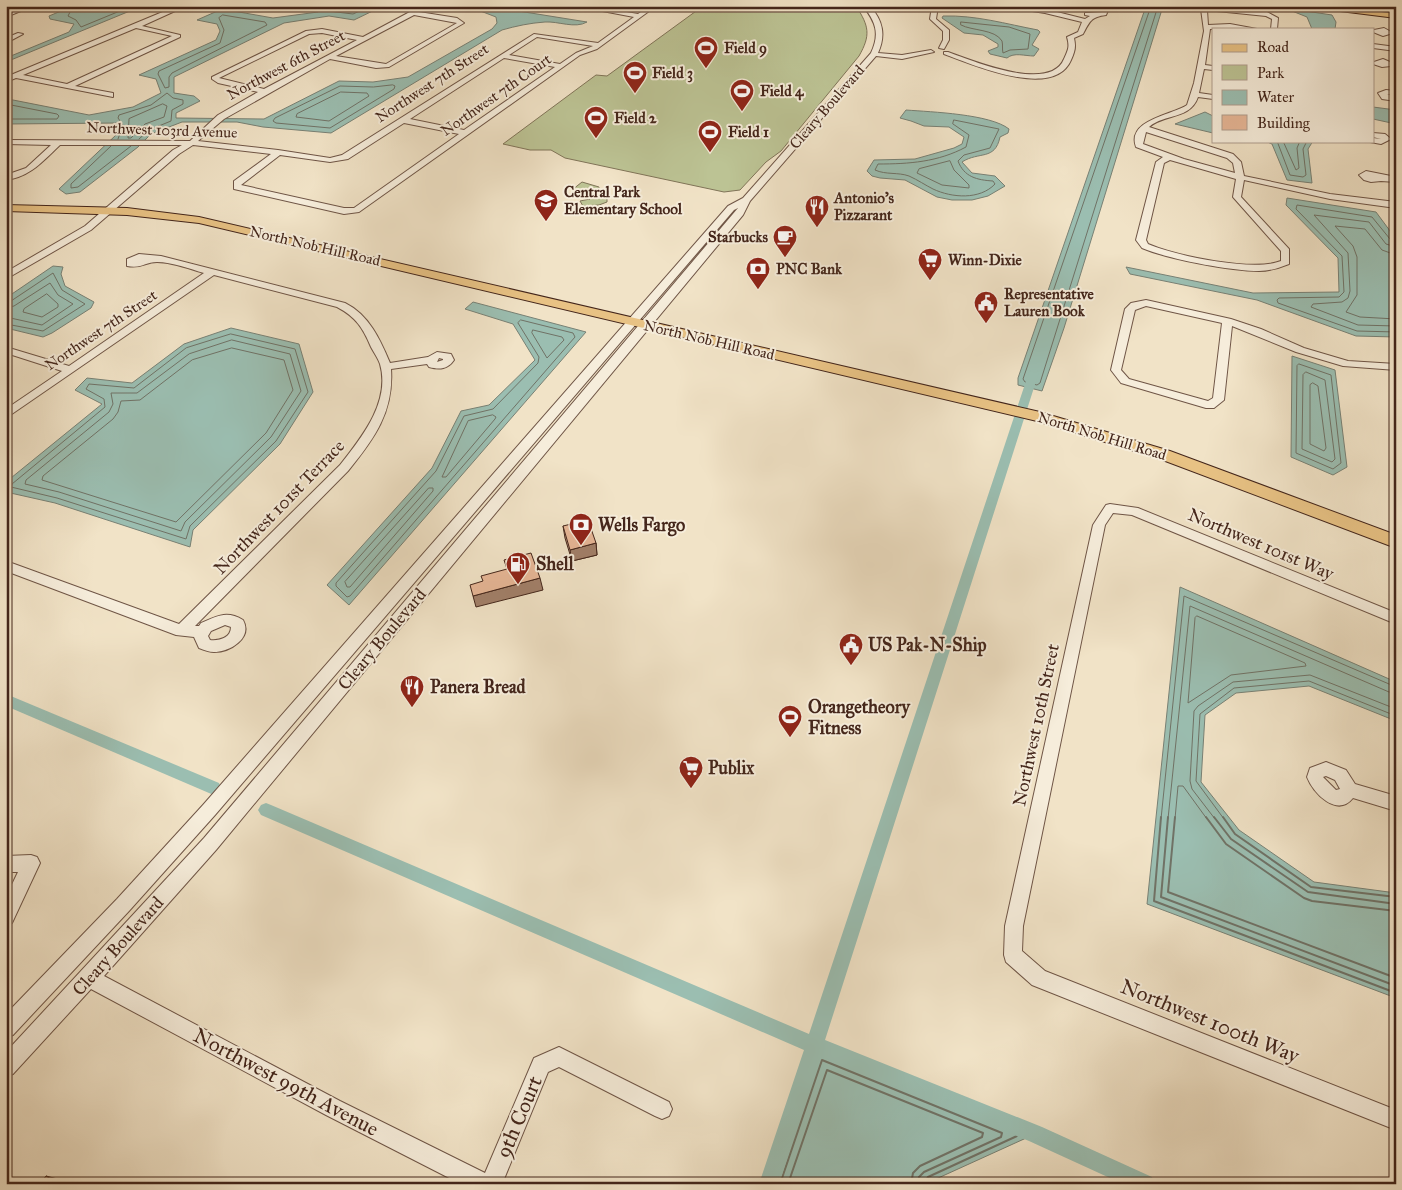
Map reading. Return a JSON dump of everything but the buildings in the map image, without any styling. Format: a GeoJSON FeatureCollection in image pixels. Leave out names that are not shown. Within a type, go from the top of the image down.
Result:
{"type":"FeatureCollection","features":[{"type":"Feature","properties":{"kind":"main road"},"geometry":{"type":"LineString","coordinates":[[1316,6],[1396,15]]}},
{"type":"Feature","properties":{"kind":"main road"},"geometry":{"type":"LineString","coordinates":[[1338,6],[1396,15]]}},
{"type":"Feature","properties":{"kind":"main road","name":"North Nob Hill Road"},"geometry":{"type":"LineString","coordinates":[[6,202],[119,207],[199,220],[643,319],[1006,403],[1169,443],[1396,529]]}},
{"type":"Feature","properties":{"kind":"main road","name":"North Nob Hill Road"},"geometry":{"type":"LineString","coordinates":[[6,208],[119,207]]}},
{"type":"Feature","properties":{"kind":"main road","name":"North Nob Hill Road"},"geometry":{"type":"LineString","coordinates":[[1042,412],[1174,458],[1396,542]]}},
{"type":"Feature","properties":{"kind":"street"},"geometry":{"type":"LineString","coordinates":[[6,15],[30,6]]}},
{"type":"Feature","properties":{"kind":"street"},"geometry":{"type":"LineString","coordinates":[[6,80],[182,6]]}},
{"type":"Feature","properties":{"kind":"street","name":"Northwest 6th Street"},"geometry":{"type":"LineString","coordinates":[[119,207],[187,152],[192,143],[218,120],[265,91],[426,6]]}},
{"type":"Feature","properties":{"kind":"street"},"geometry":{"type":"LineString","coordinates":[[579,6],[640,16]]}},
{"type":"Feature","properties":{"kind":"street","name":"Northwest 7th Court"},"geometry":{"type":"LineString","coordinates":[[278,152],[237,183],[237,187],[344,211],[356,210],[578,54],[599,45],[654,6]]}},
{"type":"Feature","properties":{"kind":"street","name":"Cleary Boulevard"},"geometry":{"type":"LineString","coordinates":[[6,1028],[123,905],[209,810],[643,319],[740,213],[746,200],[874,54],[879,43],[880,28],[874,15],[866,6]]}},
{"type":"Feature","properties":{"kind":"street"},"geometry":{"type":"LineString","coordinates":[[935,6],[932,19],[946,30],[944,50]]}},
{"type":"Feature","properties":{"kind":"street"},"geometry":{"type":"LineString","coordinates":[[1004,6],[1045,11],[1086,21]]}},
{"type":"Feature","properties":{"kind":"street"},"geometry":{"type":"LineString","coordinates":[[1047,6],[1094,16]]}},
{"type":"Feature","properties":{"kind":"street"},"geometry":{"type":"LineString","coordinates":[[874,54],[907,57],[944,50],[1001,73],[1029,76],[1054,74],[1064,68],[1072,47],[1070,37],[1081,33],[1086,21],[1094,16],[1104,14],[1107,6]]}},
{"type":"Feature","properties":{"kind":"street"},"geometry":{"type":"LineString","coordinates":[[6,8],[18,11]]}},
{"type":"Feature","properties":{"kind":"street"},"geometry":{"type":"LineString","coordinates":[[1274,28],[1275,18],[1272,16],[1204,9],[1204,24],[1207,27],[1210,39],[1200,66],[1191,105],[1185,109],[1148,122],[1143,128],[1138,142],[1139,145],[1202,168],[1240,177],[1348,201],[1396,205]]}},
{"type":"Feature","properties":{"kind":"street"},"geometry":{"type":"LineString","coordinates":[[329,57],[376,66],[387,66],[461,24],[457,20],[413,13]]}},
{"type":"Feature","properties":{"kind":"street"},"geometry":{"type":"LineString","coordinates":[[66,87],[178,36],[135,26]]}},
{"type":"Feature","properties":{"kind":"street"},"geometry":{"type":"LineString","coordinates":[[1207,27],[1230,26],[1246,28]]}},
{"type":"Feature","properties":{"kind":"street"},"geometry":{"type":"LineString","coordinates":[[6,41],[20,34],[12,31]]}},
{"type":"Feature","properties":{"kind":"street"},"geometry":{"type":"LineString","coordinates":[[265,91],[220,82],[214,78],[308,32],[322,31],[364,38]]}},
{"type":"Feature","properties":{"kind":"street"},"geometry":{"type":"LineString","coordinates":[[1388,31],[1396,32]]}},
{"type":"Feature","properties":{"kind":"street","name":"Northwest 7th Street"},"geometry":{"type":"LineString","coordinates":[[345,157],[536,35],[599,45]]}},
{"type":"Feature","properties":{"kind":"street"},"geometry":{"type":"LineString","coordinates":[[1374,46],[1396,49]]}},
{"type":"Feature","properties":{"kind":"street"},"geometry":{"type":"LineString","coordinates":[[503,56],[562,66]]}},
{"type":"Feature","properties":{"kind":"street"},"geometry":{"type":"LineString","coordinates":[[1200,66],[1212,68]]}},
{"type":"Feature","properties":{"kind":"street"},"geometry":{"type":"LineString","coordinates":[[16,76],[110,95]]}},
{"type":"Feature","properties":{"kind":"street"},"geometry":{"type":"LineString","coordinates":[[1396,93],[1382,93],[1385,97],[1396,98]]}},
{"type":"Feature","properties":{"kind":"street"},"geometry":{"type":"LineString","coordinates":[[1195,94],[1212,97]]}},
{"type":"Feature","properties":{"kind":"street"},"geometry":{"type":"LineString","coordinates":[[403,120],[466,133]]}},
{"type":"Feature","properties":{"kind":"street"},"geometry":{"type":"LineString","coordinates":[[1143,128],[1230,156],[1237,162],[1240,177],[1237,197],[1286,251],[1286,262],[1281,266],[1242,268],[1145,246],[1141,240],[1160,162],[1169,157]]}},
{"type":"Feature","properties":{"kind":"street"},"geometry":{"type":"LineString","coordinates":[[1374,135],[1382,136],[1396,143]]}},
{"type":"Feature","properties":{"kind":"street"},"geometry":{"type":"LineString","coordinates":[[1374,140],[1381,142],[1387,140]]}},
{"type":"Feature","properties":{"kind":"street","name":"Northwest 103rd Avenue"},"geometry":{"type":"LineString","coordinates":[[6,142],[192,143],[278,152],[330,160],[345,157]]}},
{"type":"Feature","properties":{"kind":"street"},"geometry":{"type":"LineString","coordinates":[[6,178],[21,175],[28,171],[58,142]]}},
{"type":"Feature","properties":{"kind":"street"},"geometry":{"type":"LineString","coordinates":[[1380,178],[1396,180]]}},
{"type":"Feature","properties":{"kind":"street","name":"Cleary Boulevard"},"geometry":{"type":"LineString","coordinates":[[6,1067],[210,844],[643,319],[731,208],[746,200]]}},
{"type":"Feature","properties":{"kind":"street"},"geometry":{"type":"LineString","coordinates":[[6,276],[88,228],[119,207]]}},
{"type":"Feature","properties":{"kind":"street"},"geometry":{"type":"LineString","coordinates":[[6,285],[97,230],[119,207]]}},
{"type":"Feature","properties":{"kind":"street","name":"Northwest 101st Terrace"},"geometry":{"type":"LineString","coordinates":[[148,259],[161,259],[341,304],[354,311],[364,320],[386,367],[385,394],[381,414],[368,439],[344,468],[181,631]]}},
{"type":"Feature","properties":{"kind":"street","name":"Northwest 7th Street"},"geometry":{"type":"LineString","coordinates":[[6,414],[212,272]]}},
{"type":"Feature","properties":{"kind":"street"},"geometry":{"type":"LineString","coordinates":[[1227,321],[1218,400],[1210,405],[1125,381],[1116,370],[1130,309],[1135,305],[1146,303],[1227,321],[1257,330],[1323,358],[1347,364],[1396,366]]}},
{"type":"Feature","properties":{"kind":"street"},"geometry":{"type":"LineString","coordinates":[[6,350],[68,370]]}},
{"type":"Feature","properties":{"kind":"street"},"geometry":{"type":"LineString","coordinates":[[386,367],[431,360]]}},
{"type":"Feature","properties":{"kind":"street","name":"Northwest 101st Way"},"geometry":{"type":"LineString","coordinates":[[1110,508],[1134,511],[1396,619]]}},
{"type":"Feature","properties":{"kind":"street","name":"Northwest 10th Street"},"geometry":{"type":"LineString","coordinates":[[1013,955],[1014,926],[1099,524],[1110,508]]}},
{"type":"Feature","properties":{"kind":"street"},"geometry":{"type":"LineString","coordinates":[[6,566],[181,631],[203,632]]}},
{"type":"Feature","properties":{"kind":"street"},"geometry":{"type":"LineString","coordinates":[[1349,789],[1396,804]]}},
{"type":"Feature","properties":{"kind":"street"},"geometry":{"type":"LineString","coordinates":[[6,864],[31,863],[6,917]]}},
{"type":"Feature","properties":{"kind":"street","name":"Northwest 100th Way"},"geometry":{"type":"LineString","coordinates":[[1013,955],[1039,978],[1396,1120]]}},
{"type":"Feature","properties":{"kind":"street","name":"Northwest 99th Avenue"},"geometry":{"type":"LineString","coordinates":[[89,978],[333,1108],[484,1184]]}},
{"type":"Feature","properties":{"kind":"street","name":"9th Court"},"geometry":{"type":"LineString","coordinates":[[491,1184],[541,1065],[559,1057],[662,1109]]}},
{"type":"Feature","properties":{"kind":"green space"},"geometry":{"type":"Polygon","coordinates":[[[703,6],[856,6],[866,25],[867,36],[859,56],[781,151],[766,162],[740,190],[724,192],[565,158],[551,150],[530,150],[503,144],[596,75],[607,76],[703,6]]]}},
{"type":"Feature","properties":{"kind":"green space"},"geometry":{"type":"Polygon","coordinates":[[[582,182],[599,187],[598,192],[607,199],[607,202],[599,205],[583,206],[580,201],[590,199],[586,193],[575,195],[572,190],[582,182]]]}},
{"type":"Feature","properties":{"kind":"water"},"geometry":{"type":"Polygon","coordinates":[[[73,6],[142,6],[6,62],[6,58],[69,32],[74,24],[50,19],[49,16],[73,6]]]}},
{"type":"Feature","properties":{"kind":"water"},"geometry":{"type":"Polygon","coordinates":[[[323,6],[383,6],[354,20],[329,16],[284,23],[174,77],[174,93],[194,96],[200,101],[176,113],[176,118],[264,119],[339,81],[373,82],[408,77],[492,29],[497,23],[496,17],[470,7],[487,6],[587,22],[577,25],[539,22],[502,30],[331,133],[263,127],[237,122],[182,122],[151,134],[138,147],[80,192],[66,194],[59,189],[116,135],[118,123],[6,124],[6,100],[8,99],[89,115],[133,107],[161,93],[156,79],[139,75],[216,40],[220,31],[217,24],[197,20],[222,9],[273,18],[318,12],[323,6]]]}},
{"type":"Feature","properties":{"kind":"water"},"geometry":{"type":"Polygon","coordinates":[[[1146,6],[1163,6],[1064,328],[1042,391],[1018,385],[1018,378],[1146,6]]]}},
{"type":"Feature","properties":{"kind":"water"},"geometry":{"type":"Polygon","coordinates":[[[1292,9],[1332,15],[1336,22],[1335,28],[1312,28],[1307,17],[1292,11],[1292,9]]]}},
{"type":"Feature","properties":{"kind":"water"},"geometry":{"type":"Polygon","coordinates":[[[943,16],[979,18],[1038,30],[1040,32],[1032,45],[1039,49],[1034,56],[1016,55],[1007,58],[990,54],[988,51],[998,47],[998,44],[983,35],[964,33],[942,18],[943,16]]]}},
{"type":"Feature","properties":{"kind":"water"},"geometry":{"type":"Polygon","coordinates":[[[1374,107],[1396,110],[1396,124],[1374,119],[1374,107]]]}},
{"type":"Feature","properties":{"kind":"water"},"geometry":{"type":"Polygon","coordinates":[[[906,110],[975,117],[989,120],[1009,129],[1008,133],[1000,137],[998,145],[990,153],[962,162],[972,173],[995,176],[1005,186],[988,196],[972,200],[952,200],[937,197],[905,180],[872,176],[867,171],[874,160],[915,159],[962,144],[964,137],[949,127],[924,126],[900,118],[906,110]]]}},
{"type":"Feature","properties":{"kind":"water"},"geometry":{"type":"Polygon","coordinates":[[[1205,112],[1212,116],[1212,133],[1175,124],[1205,112]]]}},
{"type":"Feature","properties":{"kind":"water"},"geometry":{"type":"Polygon","coordinates":[[[1267,142],[1312,142],[1308,149],[1312,183],[1287,180],[1272,144],[1267,142]]]}},
{"type":"Feature","properties":{"kind":"water"},"geometry":{"type":"Polygon","coordinates":[[[1287,198],[1376,212],[1396,239],[1396,337],[1356,336],[1257,300],[1130,274],[1126,267],[1253,293],[1339,292],[1338,258],[1286,205],[1287,198]]]}},
{"type":"Feature","properties":{"kind":"water"},"geometry":{"type":"Polygon","coordinates":[[[53,266],[63,267],[61,274],[65,286],[94,302],[91,308],[43,337],[6,328],[6,298],[53,266]]]}},
{"type":"Feature","properties":{"kind":"water"},"geometry":{"type":"Polygon","coordinates":[[[473,302],[586,332],[349,605],[327,585],[432,468],[461,411],[489,405],[535,360],[513,324],[465,309],[473,302]]]}},
{"type":"Feature","properties":{"kind":"water"},"geometry":{"type":"Polygon","coordinates":[[[231,328],[299,344],[313,392],[280,444],[193,530],[190,547],[55,503],[6,492],[6,482],[102,404],[75,390],[87,378],[132,383],[184,344],[231,328]]]}},
{"type":"Feature","properties":{"kind":"water"},"geometry":{"type":"Polygon","coordinates":[[[1292,356],[1335,370],[1347,467],[1333,475],[1291,457],[1292,356]]]}},
{"type":"Feature","properties":{"kind":"water"},"geometry":{"type":"Polygon","coordinates":[[[1180,587],[1396,682],[1396,721],[1309,686],[1236,693],[1205,715],[1201,782],[1239,830],[1314,882],[1396,893],[1396,998],[1147,904],[1180,587]]]}},
{"type":"Feature","properties":{"kind":"water"},"geometry":{"type":"Polygon","coordinates":[[[814,1045],[1035,1134],[925,1184],[769,1184],[814,1045]]]}},
{"type":"Feature","properties":{"kind":"waterway"},"geometry":{"type":"LineString","coordinates":[[814,1045],[1034,372]]}},
{"type":"Feature","properties":{"kind":"waterway"},"geometry":{"type":"LineString","coordinates":[[6,700],[214,788]]}},
{"type":"Feature","properties":{"kind":"waterway"},"geometry":{"type":"LineString","coordinates":[[266,810],[814,1045]]}},
{"type":"Feature","properties":{"kind":"waterway"},"geometry":{"type":"LineString","coordinates":[[769,1184],[814,1045]]}},
{"type":"Feature","properties":{"kind":"waterway"},"geometry":{"type":"LineString","coordinates":[[814,1045],[1035,1134],[1145,1184]]}},
{"type":"Feature","properties":{"kind":"place","name":"Field 9"},"geometry":{"type":"Point","coordinates":[706,69]}},
{"type":"Feature","properties":{"kind":"place","name":"Field 3"},"geometry":{"type":"Point","coordinates":[635,94]}},
{"type":"Feature","properties":{"kind":"place","name":"Field 4"},"geometry":{"type":"Point","coordinates":[742,112]}},
{"type":"Feature","properties":{"kind":"place","name":"Field 2"},"geometry":{"type":"Point","coordinates":[596,139]}},
{"type":"Feature","properties":{"kind":"place","name":"Field 1"},"geometry":{"type":"Point","coordinates":[710,153]}},
{"type":"Feature","properties":{"kind":"place","name":"Central Park Elementary School"},"geometry":{"type":"Point","coordinates":[546,222]}},
{"type":"Feature","properties":{"kind":"place","name":"Antonio's Pizzarant"},"geometry":{"type":"Point","coordinates":[817,228]}},
{"type":"Feature","properties":{"kind":"place","name":"Starbucks"},"geometry":{"type":"Point","coordinates":[785,258]}},
{"type":"Feature","properties":{"kind":"place","name":"Winn-Dixie"},"geometry":{"type":"Point","coordinates":[930,281]}},
{"type":"Feature","properties":{"kind":"place","name":"PNC Bank"},"geometry":{"type":"Point","coordinates":[758,290]}},
{"type":"Feature","properties":{"kind":"place","name":"Representative Lauren Book"},"geometry":{"type":"Point","coordinates":[986,324]}},
{"type":"Feature","properties":{"kind":"place","name":"Wells Fargo"},"geometry":{"type":"Point","coordinates":[581,546]}},
{"type":"Feature","properties":{"kind":"place","name":"Shell"},"geometry":{"type":"Point","coordinates":[518,585]}},
{"type":"Feature","properties":{"kind":"place","name":"US Pak-N-Ship"},"geometry":{"type":"Point","coordinates":[851,666]}},
{"type":"Feature","properties":{"kind":"place","name":"Panera Bread"},"geometry":{"type":"Point","coordinates":[412,708]}},
{"type":"Feature","properties":{"kind":"place","name":"Orangetheory Fitness"},"geometry":{"type":"Point","coordinates":[790,738]}},
{"type":"Feature","properties":{"kind":"place","name":"Publix"},"geometry":{"type":"Point","coordinates":[691,789]}}]}
